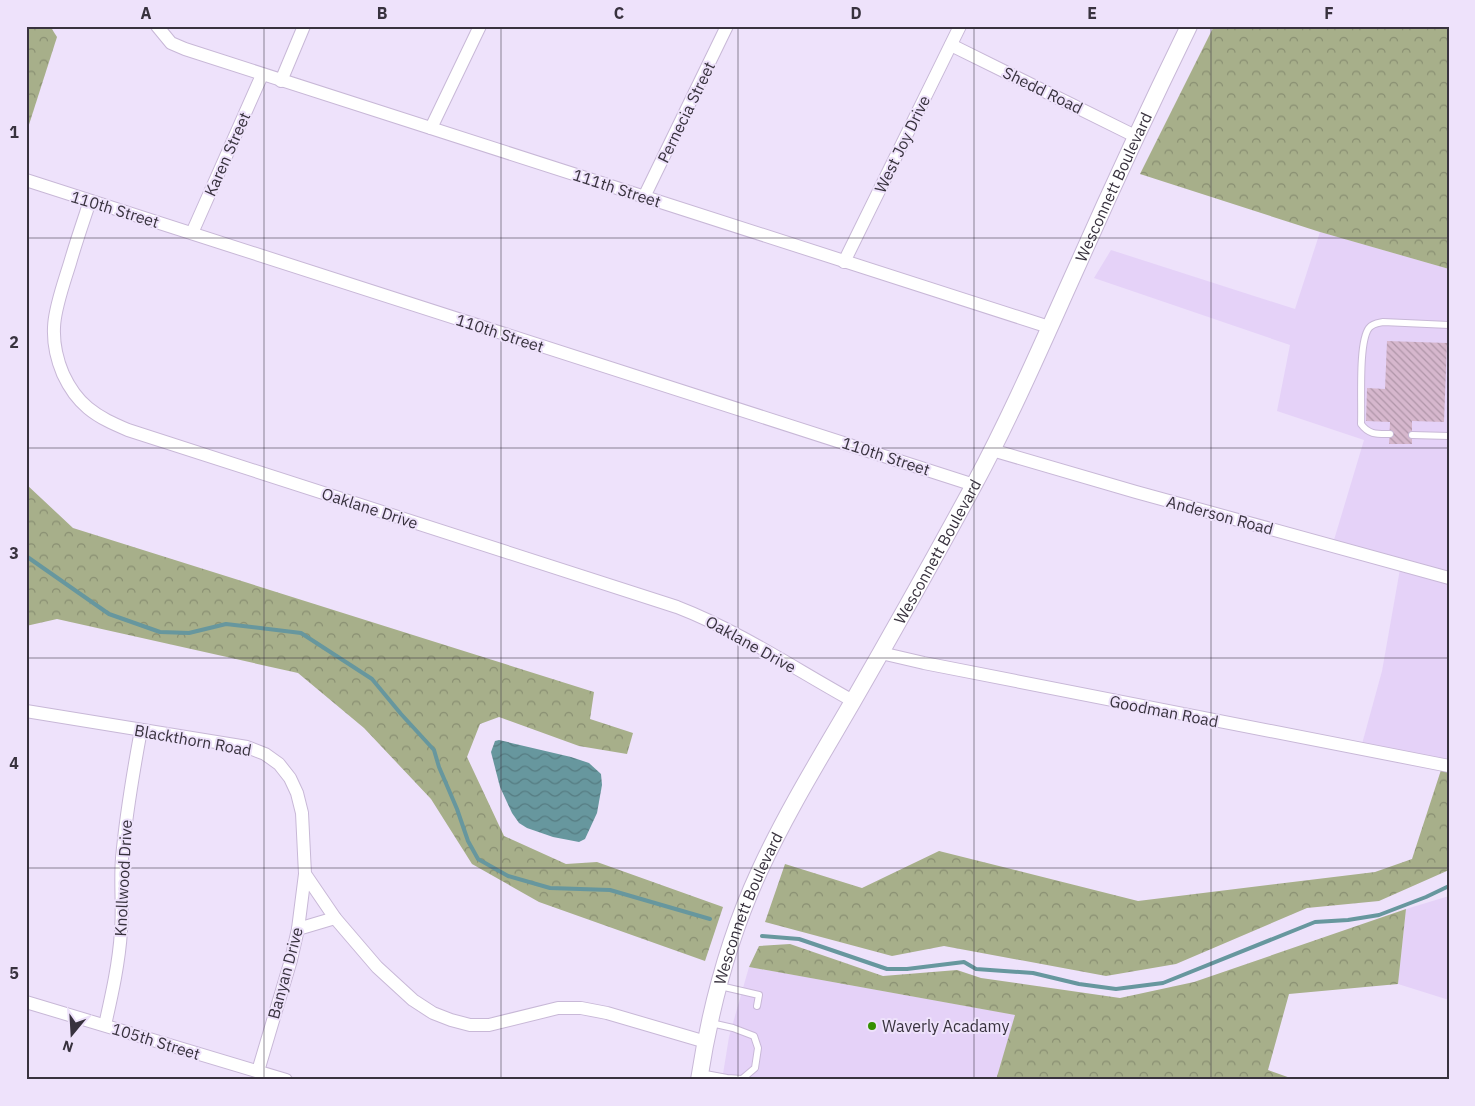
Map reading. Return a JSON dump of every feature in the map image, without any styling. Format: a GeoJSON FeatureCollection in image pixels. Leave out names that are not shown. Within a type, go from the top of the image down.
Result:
{"type":"FeatureCollection","features":[{"type":"Feature","properties":{"kind":"street","name":"111th Street"},"geometry":{"type":"LineString","coordinates":[[157,26],[171,42],[185,49],[262,75],[1050,327]]}},
{"type":"Feature","properties":{"kind":"street"},"geometry":{"type":"LineString","coordinates":[[281,80],[304,26]]}},
{"type":"Feature","properties":{"kind":"street"},"geometry":{"type":"LineString","coordinates":[[431,128],[480,26]]}},
{"type":"Feature","properties":{"kind":"street","name":"Pernecia Street"},"geometry":{"type":"LineString","coordinates":[[644,197],[727,26]]}},
{"type":"Feature","properties":{"kind":"street","name":"West Joy Drive"},"geometry":{"type":"LineString","coordinates":[[844,262],[960,26]]}},
{"type":"Feature","properties":{"kind":"street","name":"Wesconnett Boulevard"},"geometry":{"type":"LineString","coordinates":[[700,1077],[709,1023],[719,986],[741,916],[759,872],[785,820],[881,653],[992,450],[1050,327],[1135,136],[1189,26]]}},
{"type":"Feature","properties":{"kind":"street","name":"Shedd Road"},"geometry":{"type":"LineString","coordinates":[[951,45],[1135,136]]}},
{"type":"Feature","properties":{"kind":"street","name":"Karen Street"},"geometry":{"type":"LineString","coordinates":[[192,233],[262,75]]}},
{"type":"Feature","properties":{"kind":"street","name":"110th Street"},"geometry":{"type":"LineString","coordinates":[[26,180],[974,485]]}},
{"type":"Feature","properties":{"kind":"street","name":"Oaklane Drive"},"geometry":{"type":"LineString","coordinates":[[90,201],[56,305],[53,324],[54,344],[58,362],[75,394],[103,418],[128,430],[677,607],[732,632],[853,701]]}},
{"type":"Feature","properties":{"kind":"street","name":"Anderson Road"},"geometry":{"type":"LineString","coordinates":[[992,450],[1136,492],[1449,578]]}},
{"type":"Feature","properties":{"kind":"street","name":"Goodman Road"},"geometry":{"type":"LineString","coordinates":[[881,653],[1449,766]]}},
{"type":"Feature","properties":{"kind":"street","name":"Blackthorn Road"},"geometry":{"type":"LineString","coordinates":[[26,711],[247,747],[265,754],[279,764],[290,778],[297,793],[302,813],[305,874]]}},
{"type":"Feature","properties":{"kind":"street","name":"Knollwood Drive"},"geometry":{"type":"LineString","coordinates":[[105,1025],[119,952],[122,860],[129,793],[141,730]]}},
{"type":"Feature","properties":{"kind":"street"},"geometry":{"type":"LineString","coordinates":[[305,874],[335,918],[377,967],[413,1000],[451,1020],[470,1025],[489,1025],[558,1008],[581,1008],[607,1013],[706,1042]]}},
{"type":"Feature","properties":{"kind":"street","name":"Banyan Drive"},"geometry":{"type":"LineString","coordinates":[[258,1072],[291,960],[298,929],[305,874]]}},
{"type":"Feature","properties":{"kind":"street"},"geometry":{"type":"LineString","coordinates":[[298,929],[335,918]]}},
{"type":"Feature","properties":{"kind":"street","name":"105th Street"},"geometry":{"type":"LineString","coordinates":[[26,1002],[286,1080]]}},
{"type":"Feature","properties":{"kind":"lane"},"geometry":{"type":"LineString","coordinates":[[1390,434],[1374,434],[1366,430],[1362,424],[1362,361],[1364,340],[1368,329],[1373,324],[1383,322],[1449,324]]}},
{"type":"Feature","properties":{"kind":"lane"},"geometry":{"type":"LineString","coordinates":[[1412,435],[1449,436]]}},
{"type":"Feature","properties":{"kind":"lane"},"geometry":{"type":"LineString","coordinates":[[719,986],[759,995],[757,1006]]}},
{"type":"Feature","properties":{"kind":"lane"},"geometry":{"type":"LineString","coordinates":[[700,1077],[742,1079],[755,1068],[758,1048],[754,1036],[734,1028],[709,1023]]}},
{"type":"Feature","properties":{"kind":"shaded area"},"geometry":{"type":"Polygon","coordinates":[[[1320,232],[1449,269],[1449,572],[1334,540],[1364,440],[1277,411],[1290,345],[1094,278],[1111,250],[1295,309],[1320,232]]]}},
{"type":"Feature","properties":{"kind":"shaded area"},"geometry":{"type":"Polygon","coordinates":[[[1400,569],[1449,583],[1449,760],[1362,744],[1382,671],[1400,569]]]}},
{"type":"Feature","properties":{"kind":"shaded area"},"geometry":{"type":"Polygon","coordinates":[[[1449,896],[1449,1000],[1398,984],[1406,909],[1449,896]]]}},
{"type":"Feature","properties":{"kind":"shaded area","name":"Waverly Acadamy"},"geometry":{"type":"Polygon","coordinates":[[[749,967],[1016,1015],[996,1080],[722,1080],[729,1037],[749,967]]]}},
{"type":"Feature","properties":{"kind":"green space"},"geometry":{"type":"Polygon","coordinates":[[[26,26],[50,26],[57,37],[26,134],[26,26]]]}},
{"type":"Feature","properties":{"kind":"green space"},"geometry":{"type":"Polygon","coordinates":[[[1214,26],[1449,26],[1449,122],[1447,131],[1449,133],[1449,269],[1320,232],[1140,174],[1214,26]]]}},
{"type":"Feature","properties":{"kind":"green space"},"geometry":{"type":"Polygon","coordinates":[[[26,484],[73,528],[594,692],[590,719],[633,733],[627,754],[579,746],[499,717],[480,724],[467,757],[504,836],[566,864],[597,862],[723,907],[705,961],[539,902],[472,864],[431,799],[364,728],[298,673],[57,619],[26,626],[26,484]]]}},
{"type":"Feature","properties":{"kind":"green space"},"geometry":{"type":"Polygon","coordinates":[[[1441,770],[1449,772],[1449,870],[1379,901],[1307,908],[1176,964],[1106,976],[944,946],[892,956],[765,922],[785,864],[862,888],[939,851],[1138,901],[1375,872],[1412,859],[1441,770]]]}},
{"type":"Feature","properties":{"kind":"green space"},"geometry":{"type":"Polygon","coordinates":[[[1406,909],[1398,984],[1289,994],[1268,1070],[1296,1080],[996,1080],[1015,1015],[749,967],[759,946],[790,944],[883,976],[957,970],[981,978],[1120,998],[1194,982],[1406,909]]]}},
{"type":"Feature","properties":{"kind":"water"},"geometry":{"type":"Polygon","coordinates":[[[499,740],[589,763],[601,774],[602,785],[597,813],[585,839],[579,842],[553,837],[527,828],[519,823],[512,813],[500,787],[491,752],[495,741],[499,740]]]}},
{"type":"Feature","properties":{"kind":"building"},"geometry":{"type":"Polygon","coordinates":[[[1387,341],[1447,343],[1444,422],[1412,421],[1412,444],[1389,444],[1390,422],[1366,421],[1367,388],[1385,389],[1387,341]]]}},
{"type":"Feature","properties":{"kind":"waterway"},"geometry":{"type":"LineString","coordinates":[[26,556],[109,614],[160,632],[189,633],[226,624],[301,633],[372,679],[434,750],[468,841],[478,859],[508,876],[550,888],[610,890],[710,919]]}},
{"type":"Feature","properties":{"kind":"waterway"},"geometry":{"type":"LineString","coordinates":[[762,936],[799,939],[887,969],[907,969],[964,962],[976,969],[1033,973],[1079,984],[1116,989],[1163,983],[1315,922],[1348,920],[1379,915],[1449,886]]}},
{"type":"Feature","properties":{"kind":"place","name":"Waverly Acadamy"},"geometry":{"type":"Point","coordinates":[872,1026]}}]}
